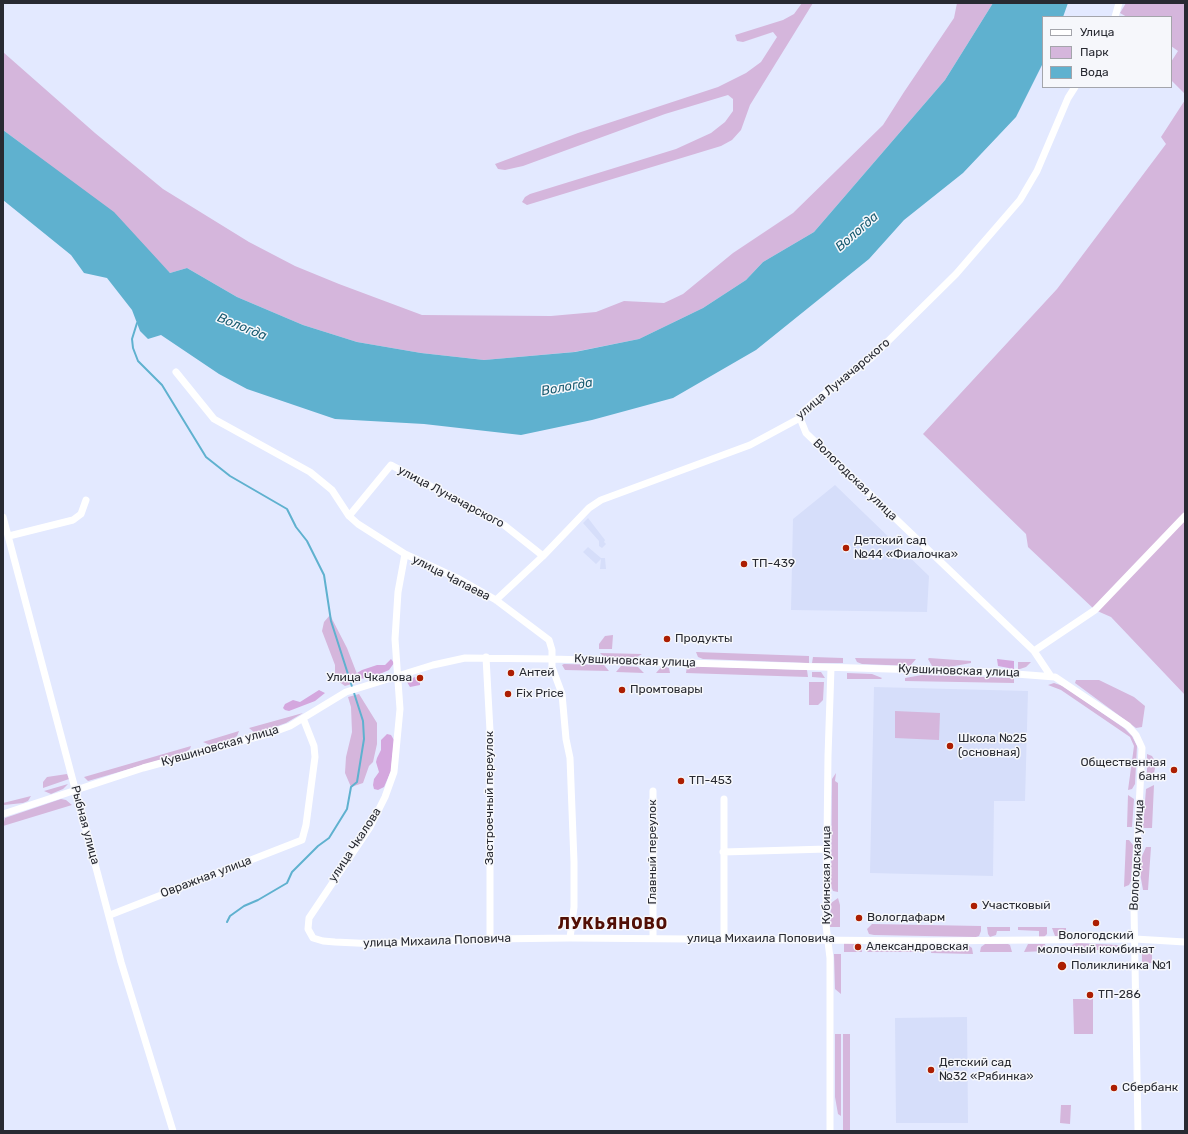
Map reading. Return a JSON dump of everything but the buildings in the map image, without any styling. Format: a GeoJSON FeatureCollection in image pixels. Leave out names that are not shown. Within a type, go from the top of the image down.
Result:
{"type":"FeatureCollection","features":[{"type":"Feature","properties":{"kind":"street"},"geometry":{"type":"LineString","coordinates":[[1114,16],[1119,3]]}},
{"type":"Feature","properties":{"kind":"street","name":"улица Луначарского"},"geometry":{"type":"LineString","coordinates":[[496,600],[543,556],[590,508],[601,500],[750,445],[800,418],[804,411],[815,401],[870,359],[956,274],[1020,200],[1037,171],[1068,98],[1074,88]]}},
{"type":"Feature","properties":{"kind":"street","name":"улица Чапаева"},"geometry":{"type":"LineString","coordinates":[[176,372],[214,419],[310,472],[332,490],[349,516],[358,524],[405,554],[459,579],[496,600],[545,637],[551,644],[552,667],[562,694],[566,739],[570,758],[574,862],[574,907],[570,938]]}},
{"type":"Feature","properties":{"kind":"street","name":"Вологодская улица"},"geometry":{"type":"LineString","coordinates":[[800,418],[806,433],[1034,651],[1050,675],[1061,680],[1128,726],[1141,743],[1142,753],[1134,908],[1138,1131]]}},
{"type":"Feature","properties":{"kind":"street","name":"улица Луначарского"},"geometry":{"type":"LineString","coordinates":[[349,516],[391,465],[504,525],[543,556]]}},
{"type":"Feature","properties":{"kind":"street"},"geometry":{"type":"LineString","coordinates":[[9,536],[73,520],[81,514],[86,500]]}},
{"type":"Feature","properties":{"kind":"street"},"geometry":{"type":"LineString","coordinates":[[1034,651],[1095,610],[1185,516]]}},
{"type":"Feature","properties":{"kind":"street","name":"Рыбная улица"},"geometry":{"type":"LineString","coordinates":[[3,517],[133,1002],[173,1131]]}},
{"type":"Feature","properties":{"kind":"street","name":"улица Чкалова"},"geometry":{"type":"LineString","coordinates":[[313,938],[308,929],[309,918],[370,827],[385,797],[394,772],[400,709],[399,675],[395,639],[398,592],[405,554]]}},
{"type":"Feature","properties":{"kind":"street","name":"Кувшиновская улица"},"geometry":{"type":"LineString","coordinates":[[76,790],[143,768],[280,730],[346,692],[449,661],[486,657],[1050,675]]}},
{"type":"Feature","properties":{"kind":"street","name":"Застроечный переулок"},"geometry":{"type":"LineString","coordinates":[[486,657],[490,731],[490,938]]}},
{"type":"Feature","properties":{"kind":"street","name":"Кубинская улица"},"geometry":{"type":"LineString","coordinates":[[830,1131],[830,958],[826,925],[831,668]]}},
{"type":"Feature","properties":{"kind":"street","name":"Овражная улица"},"geometry":{"type":"LineString","coordinates":[[110,915],[302,840],[306,825],[314,757],[314,746],[303,718]]}},
{"type":"Feature","properties":{"kind":"street"},"geometry":{"type":"LineString","coordinates":[[3,814],[76,790]]}},
{"type":"Feature","properties":{"kind":"street","name":"Главный переулок"},"geometry":{"type":"LineString","coordinates":[[653,791],[653,938]]}},
{"type":"Feature","properties":{"kind":"street"},"geometry":{"type":"LineString","coordinates":[[724,799],[724,939]]}},
{"type":"Feature","properties":{"kind":"street"},"geometry":{"type":"LineString","coordinates":[[723,852],[827,849]]}},
{"type":"Feature","properties":{"kind":"street","name":"улица Михаила Поповича"},"geometry":{"type":"LineString","coordinates":[[313,938],[335,942],[377,944],[490,938],[976,941],[1135,939],[1185,942]]}},
{"type":"Feature","properties":{"kind":"shaded area","name":"Детский сад №44 «Фиалочка»"},"geometry":{"type":"Polygon","coordinates":[[[835,485],[929,576],[927,612],[791,610],[793,519],[835,485]]]}},
{"type":"Feature","properties":{"kind":"shaded area"},"geometry":{"type":"Polygon","coordinates":[[[588,518],[605,540],[604,542],[606,544],[602,548],[599,546],[599,541],[583,523],[588,518]]]}},
{"type":"Feature","properties":{"kind":"shaded area"},"geometry":{"type":"Polygon","coordinates":[[[588,547],[601,558],[605,558],[606,569],[600,569],[601,559],[596,564],[583,552],[588,547]]]}},
{"type":"Feature","properties":{"kind":"shaded area"},"geometry":{"type":"Polygon","coordinates":[[[391,659],[394,663],[389,670],[373,677],[359,679],[357,673],[377,665],[385,665],[391,659]]]}},
{"type":"Feature","properties":{"kind":"shaded area"},"geometry":{"type":"Polygon","coordinates":[[[997,659],[1014,661],[1014,669],[998,666],[997,659]]]}},
{"type":"Feature","properties":{"kind":"shaded area"},"geometry":{"type":"Polygon","coordinates":[[[415,677],[420,679],[420,685],[410,687],[407,682],[408,680],[415,677]]]}},
{"type":"Feature","properties":{"kind":"shaded area","name":"Школа №25 (основная)"},"geometry":{"type":"Polygon","coordinates":[[[874,687],[1028,691],[1025,801],[994,801],[993,876],[870,873],[874,687]]]}},
{"type":"Feature","properties":{"kind":"shaded area"},"geometry":{"type":"Polygon","coordinates":[[[319,690],[325,693],[315,701],[289,711],[283,708],[285,704],[293,700],[300,702],[319,690]]]}},
{"type":"Feature","properties":{"kind":"shaded area"},"geometry":{"type":"Polygon","coordinates":[[[387,734],[391,735],[394,740],[391,771],[384,787],[378,790],[374,789],[373,785],[374,779],[379,772],[376,762],[381,750],[381,740],[387,734]]]}},
{"type":"Feature","properties":{"kind":"shaded area","name":"Детский сад №32 «Рябинка»"},"geometry":{"type":"Polygon","coordinates":[[[967,1017],[968,1123],[896,1123],[895,1018],[967,1017]]]}},
{"type":"Feature","properties":{"kind":"green space"},"geometry":{"type":"Polygon","coordinates":[[[802,3],[813,3],[750,105],[741,130],[732,140],[721,146],[527,205],[522,202],[525,197],[530,194],[676,149],[711,133],[725,122],[733,111],[733,99],[728,95],[665,114],[523,166],[505,170],[498,169],[495,164],[578,133],[718,87],[746,73],[761,62],[777,37],[773,32],[743,42],[737,41],[735,35],[783,20],[794,14],[802,3]]]}},
{"type":"Feature","properties":{"kind":"green space"},"geometry":{"type":"Polygon","coordinates":[[[957,3],[993,3],[945,80],[814,232],[763,262],[746,280],[703,308],[639,339],[574,352],[484,360],[421,353],[357,342],[303,325],[237,297],[187,268],[170,273],[146,250],[30,150],[3,130],[3,52],[95,133],[163,189],[249,242],[295,266],[339,284],[422,315],[551,316],[596,312],[624,301],[664,303],[683,294],[733,253],[793,213],[883,125],[954,18],[957,3]]]}},
{"type":"Feature","properties":{"kind":"green space"},"geometry":{"type":"Polygon","coordinates":[[[1126,3],[1185,3],[1185,94],[1172,81],[1172,60],[1178,51],[1172,47],[1172,16],[1125,16],[1120,13],[1126,3]]]}},
{"type":"Feature","properties":{"kind":"green space"},"geometry":{"type":"Polygon","coordinates":[[[1185,100],[1185,695],[1111,617],[1095,610],[1028,547],[1026,534],[923,434],[1057,289],[1166,144],[1161,137],[1185,100]]]}},
{"type":"Feature","properties":{"kind":"green space"},"geometry":{"type":"Polygon","coordinates":[[[330,615],[347,648],[359,679],[358,682],[345,686],[338,681],[335,675],[335,665],[322,631],[324,622],[330,615]]]}},
{"type":"Feature","properties":{"kind":"green space"},"geometry":{"type":"Polygon","coordinates":[[[613,635],[612,649],[599,649],[599,644],[605,636],[613,635]]]}},
{"type":"Feature","properties":{"kind":"green space"},"geometry":{"type":"Polygon","coordinates":[[[696,652],[809,656],[809,663],[703,659],[698,657],[696,652]]]}},
{"type":"Feature","properties":{"kind":"green space"},"geometry":{"type":"Polygon","coordinates":[[[600,653],[642,654],[637,657],[604,657],[600,653]]]}},
{"type":"Feature","properties":{"kind":"green space"},"geometry":{"type":"Polygon","coordinates":[[[813,657],[843,658],[843,663],[812,663],[813,657]]]}},
{"type":"Feature","properties":{"kind":"green space"},"geometry":{"type":"Polygon","coordinates":[[[855,658],[916,659],[910,666],[862,664],[857,662],[855,658]]]}},
{"type":"Feature","properties":{"kind":"green space"},"geometry":{"type":"Polygon","coordinates":[[[928,659],[971,661],[971,663],[949,667],[932,666],[928,659]]]}},
{"type":"Feature","properties":{"kind":"green space"},"geometry":{"type":"Polygon","coordinates":[[[1018,662],[1031,662],[1026,667],[1018,669],[1018,662]]]}},
{"type":"Feature","properties":{"kind":"green space"},"geometry":{"type":"Polygon","coordinates":[[[562,665],[604,665],[609,671],[565,670],[562,665]]]}},
{"type":"Feature","properties":{"kind":"green space"},"geometry":{"type":"Polygon","coordinates":[[[621,666],[638,667],[644,673],[616,672],[621,666]]]}},
{"type":"Feature","properties":{"kind":"green space"},"geometry":{"type":"Polygon","coordinates":[[[662,666],[669,668],[670,673],[656,673],[662,666]]]}},
{"type":"Feature","properties":{"kind":"green space"},"geometry":{"type":"Polygon","coordinates":[[[687,666],[807,670],[808,677],[686,673],[687,666]]]}},
{"type":"Feature","properties":{"kind":"green space"},"geometry":{"type":"Polygon","coordinates":[[[812,672],[821,672],[825,678],[812,677],[812,672]]]}},
{"type":"Feature","properties":{"kind":"green space"},"geometry":{"type":"Polygon","coordinates":[[[847,673],[872,674],[882,678],[847,679],[847,673]]]}},
{"type":"Feature","properties":{"kind":"green space"},"geometry":{"type":"Polygon","coordinates":[[[922,675],[1014,678],[1014,683],[905,681],[905,678],[922,675]]]}},
{"type":"Feature","properties":{"kind":"green space"},"geometry":{"type":"Polygon","coordinates":[[[1076,680],[1099,680],[1134,697],[1145,706],[1142,727],[1136,728],[1075,683],[1076,680]]]}},
{"type":"Feature","properties":{"kind":"green space"},"geometry":{"type":"Polygon","coordinates":[[[809,682],[824,682],[823,700],[818,705],[809,705],[809,682]]]}},
{"type":"Feature","properties":{"kind":"green space"},"geometry":{"type":"Polygon","coordinates":[[[1054,683],[1063,686],[1124,728],[1132,736],[1137,746],[1135,784],[1132,789],[1128,790],[1134,746],[1130,737],[1061,690],[1048,685],[1054,683]]]}},
{"type":"Feature","properties":{"kind":"green space"},"geometry":{"type":"Polygon","coordinates":[[[359,694],[377,723],[377,744],[373,762],[369,766],[363,783],[351,787],[345,773],[346,757],[352,732],[351,707],[348,697],[359,694]]]}},
{"type":"Feature","properties":{"kind":"green space"},"geometry":{"type":"Polygon","coordinates":[[[895,711],[940,713],[939,740],[895,738],[895,711]]]}},
{"type":"Feature","properties":{"kind":"green space"},"geometry":{"type":"Polygon","coordinates":[[[303,713],[286,723],[261,732],[255,733],[249,728],[303,713]]]}},
{"type":"Feature","properties":{"kind":"green space"},"geometry":{"type":"Polygon","coordinates":[[[239,731],[237,736],[230,740],[210,745],[203,742],[239,731]]]}},
{"type":"Feature","properties":{"kind":"green space"},"geometry":{"type":"Polygon","coordinates":[[[191,746],[190,749],[184,753],[88,781],[84,777],[191,746]]]}},
{"type":"Feature","properties":{"kind":"green space"},"geometry":{"type":"Polygon","coordinates":[[[1147,754],[1152,756],[1156,763],[1153,778],[1147,777],[1147,754]]]}},
{"type":"Feature","properties":{"kind":"green space"},"geometry":{"type":"Polygon","coordinates":[[[836,773],[835,781],[838,783],[838,892],[833,891],[831,886],[832,779],[836,773]]]}},
{"type":"Feature","properties":{"kind":"green space"},"geometry":{"type":"Polygon","coordinates":[[[67,774],[69,779],[43,788],[43,782],[47,777],[67,774]]]}},
{"type":"Feature","properties":{"kind":"green space"},"geometry":{"type":"Polygon","coordinates":[[[68,784],[63,789],[51,794],[44,791],[68,784]]]}},
{"type":"Feature","properties":{"kind":"green space"},"geometry":{"type":"Polygon","coordinates":[[[1154,785],[1152,828],[1143,828],[1146,789],[1154,785]]]}},
{"type":"Feature","properties":{"kind":"green space"},"geometry":{"type":"Polygon","coordinates":[[[1128,795],[1134,799],[1132,827],[1127,827],[1128,795]]]}},
{"type":"Feature","properties":{"kind":"green space"},"geometry":{"type":"Polygon","coordinates":[[[31,796],[28,801],[23,803],[4,805],[3,803],[31,796]]]}},
{"type":"Feature","properties":{"kind":"green space"},"geometry":{"type":"Polygon","coordinates":[[[61,799],[66,800],[72,805],[3,826],[5,818],[61,799]]]}},
{"type":"Feature","properties":{"kind":"green space"},"geometry":{"type":"Polygon","coordinates":[[[1126,840],[1129,840],[1133,845],[1131,881],[1129,885],[1124,887],[1126,840]]]}},
{"type":"Feature","properties":{"kind":"green space"},"geometry":{"type":"Polygon","coordinates":[[[1146,847],[1151,847],[1148,890],[1143,890],[1140,873],[1142,856],[1146,847]]]}},
{"type":"Feature","properties":{"kind":"green space"},"geometry":{"type":"Polygon","coordinates":[[[838,898],[840,905],[840,927],[830,927],[831,903],[838,898]]]}},
{"type":"Feature","properties":{"kind":"green space"},"geometry":{"type":"Polygon","coordinates":[[[872,924],[981,926],[981,931],[979,936],[976,937],[874,935],[869,934],[867,929],[872,924]]]}},
{"type":"Feature","properties":{"kind":"green space"},"geometry":{"type":"Polygon","coordinates":[[[987,927],[1010,927],[1010,931],[997,931],[996,935],[990,937],[987,927]]]}},
{"type":"Feature","properties":{"kind":"green space"},"geometry":{"type":"Polygon","coordinates":[[[1018,927],[1047,927],[1047,934],[1044,937],[1039,937],[1039,931],[1018,930],[1018,927]]]}},
{"type":"Feature","properties":{"kind":"green space"},"geometry":{"type":"Polygon","coordinates":[[[1052,928],[1066,928],[1066,933],[1061,937],[1055,936],[1052,928]]]}},
{"type":"Feature","properties":{"kind":"green space"},"geometry":{"type":"Polygon","coordinates":[[[844,942],[856,942],[856,949],[862,949],[862,952],[844,952],[844,942]]]}},
{"type":"Feature","properties":{"kind":"green space"},"geometry":{"type":"Polygon","coordinates":[[[872,943],[922,944],[926,947],[926,952],[867,952],[867,946],[872,943]]]}},
{"type":"Feature","properties":{"kind":"green space"},"geometry":{"type":"Polygon","coordinates":[[[1076,943],[1118,945],[1117,950],[1068,950],[1070,946],[1076,943]]]}},
{"type":"Feature","properties":{"kind":"green space"},"geometry":{"type":"Polygon","coordinates":[[[985,944],[1008,944],[1010,945],[1012,952],[980,952],[981,947],[985,944]]]}},
{"type":"Feature","properties":{"kind":"green space"},"geometry":{"type":"Polygon","coordinates":[[[1028,944],[1045,944],[1046,951],[1024,952],[1028,944]]]}},
{"type":"Feature","properties":{"kind":"green space"},"geometry":{"type":"Polygon","coordinates":[[[936,945],[968,945],[972,948],[973,954],[931,953],[932,947],[936,945]]]}},
{"type":"Feature","properties":{"kind":"green space"},"geometry":{"type":"Polygon","coordinates":[[[1142,953],[1152,953],[1152,963],[1142,963],[1142,953]]]}},
{"type":"Feature","properties":{"kind":"green space"},"geometry":{"type":"Polygon","coordinates":[[[834,954],[841,954],[841,994],[835,989],[834,954]]]}},
{"type":"Feature","properties":{"kind":"green space"},"geometry":{"type":"Polygon","coordinates":[[[1073,999],[1093,999],[1093,1034],[1074,1034],[1073,999]]]}},
{"type":"Feature","properties":{"kind":"green space"},"geometry":{"type":"Polygon","coordinates":[[[835,1034],[841,1034],[841,1116],[838,1114],[835,1097],[835,1034]]]}},
{"type":"Feature","properties":{"kind":"green space"},"geometry":{"type":"Polygon","coordinates":[[[843,1034],[850,1034],[850,1131],[843,1131],[843,1034]]]}},
{"type":"Feature","properties":{"kind":"green space"},"geometry":{"type":"Polygon","coordinates":[[[1061,1105],[1071,1105],[1070,1124],[1060,1123],[1061,1105]]]}},
{"type":"Feature","properties":{"kind":"water","name":"Вологда"},"geometry":{"type":"Polygon","coordinates":[[[993,3],[1068,3],[1063,16],[1042,16],[1042,65],[1016,117],[963,173],[904,220],[869,259],[756,350],[673,398],[592,420],[521,435],[424,424],[335,419],[247,389],[219,374],[161,335],[148,339],[140,331],[132,310],[107,278],[84,273],[71,255],[3,200],[3,130],[114,212],[170,273],[187,268],[237,297],[303,325],[357,342],[421,353],[484,360],[575,352],[639,339],[703,308],[746,280],[763,262],[814,232],[945,80],[993,3]]]}},
{"type":"Feature","properties":{"kind":"waterway"},"geometry":{"type":"LineString","coordinates":[[137,323],[132,339],[133,348],[138,361],[162,385],[206,457],[230,476],[287,509],[296,527],[307,541],[324,575],[331,621],[363,721],[364,739],[357,782],[351,787],[347,809],[329,838],[318,846],[292,872],[287,883],[258,900],[244,906],[230,916],[227,922]]}},
{"type":"Feature","properties":{"kind":"place","name":"Детский сад №44 «Фиалочка»"},"geometry":{"type":"Point","coordinates":[846,548]}},
{"type":"Feature","properties":{"kind":"place","name":"ТП-439"},"geometry":{"type":"Point","coordinates":[744,564]}},
{"type":"Feature","properties":{"kind":"place","name":"Продукты"},"geometry":{"type":"Point","coordinates":[667,639]}},
{"type":"Feature","properties":{"kind":"place","name":"Антей"},"geometry":{"type":"Point","coordinates":[511,673]}},
{"type":"Feature","properties":{"kind":"place","name":"Улица Чкалова"},"geometry":{"type":"Point","coordinates":[420,678]}},
{"type":"Feature","properties":{"kind":"place","name":"Промтовары"},"geometry":{"type":"Point","coordinates":[622,690]}},
{"type":"Feature","properties":{"kind":"place","name":"Fix Price"},"geometry":{"type":"Point","coordinates":[508,694]}},
{"type":"Feature","properties":{"kind":"place","name":"Школа №25 (основная)"},"geometry":{"type":"Point","coordinates":[950,746]}},
{"type":"Feature","properties":{"kind":"place","name":"Общественная баня"},"geometry":{"type":"Point","coordinates":[1174,770]}},
{"type":"Feature","properties":{"kind":"place","name":"ТП-453"},"geometry":{"type":"Point","coordinates":[681,781]}},
{"type":"Feature","properties":{"kind":"place","name":"Участковый"},"geometry":{"type":"Point","coordinates":[974,906]}},
{"type":"Feature","properties":{"kind":"place","name":"Вологдафарм"},"geometry":{"type":"Point","coordinates":[859,918]}},
{"type":"Feature","properties":{"kind":"place","name":"Вологодский молочный комбинат"},"geometry":{"type":"Point","coordinates":[1096,923]}},
{"type":"Feature","properties":{"kind":"place","name":"Александровская"},"geometry":{"type":"Point","coordinates":[858,947]}},
{"type":"Feature","properties":{"kind":"place","name":"Поликлиника №1"},"geometry":{"type":"Point","coordinates":[1062,966]}},
{"type":"Feature","properties":{"kind":"place","name":"ТП-286"},"geometry":{"type":"Point","coordinates":[1090,995]}},
{"type":"Feature","properties":{"kind":"place","name":"Детский сад №32 «Рябинка»"},"geometry":{"type":"Point","coordinates":[931,1070]}},
{"type":"Feature","properties":{"kind":"place","name":"Сбербанк"},"geometry":{"type":"Point","coordinates":[1114,1088]}},
{"type":"Feature","properties":{"kind":"district","name":"ЛУКЬЯНОВО"},"geometry":{"type":"Point","coordinates":[613,924]}}]}
